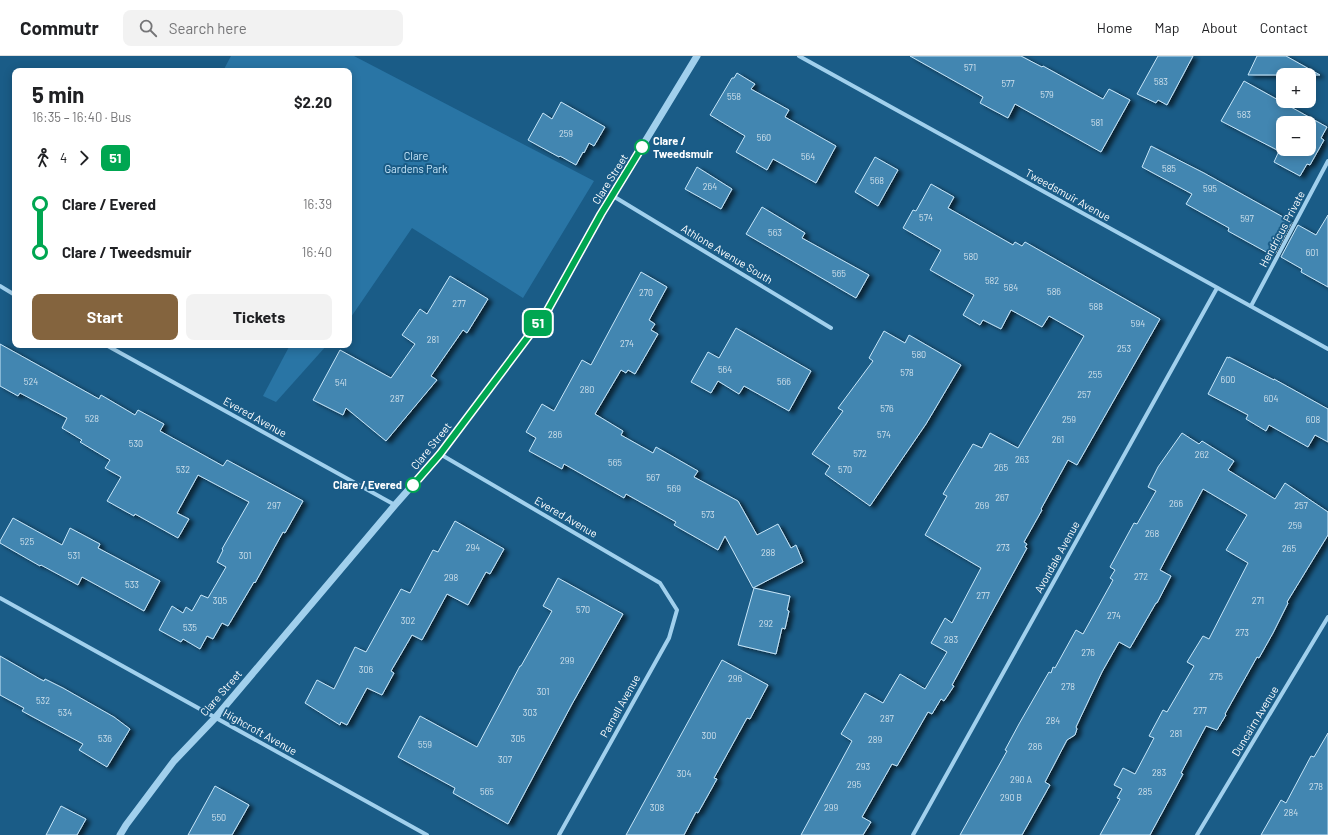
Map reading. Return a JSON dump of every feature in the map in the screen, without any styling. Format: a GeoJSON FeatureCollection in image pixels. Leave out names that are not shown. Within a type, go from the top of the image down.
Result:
{"type":"FeatureCollection","features":[{"type":"Feature","properties":{"kind":"street","name":"Clare Street"},"geometry":{"type":"LineString","coordinates":[[120,835],[174,761],[215,718],[394,505],[440,454],[546,313],[601,214],[697,56]]}},
{"type":"Feature","properties":{"kind":"street","name":"Tweedsmuir Avenue"},"geometry":{"type":"LineString","coordinates":[[799,56],[1328,349]]}},
{"type":"Feature","properties":{"kind":"street","name":"Hendricus Private"},"geometry":{"type":"LineString","coordinates":[[1251,306],[1328,161]]}},
{"type":"Feature","properties":{"kind":"street","name":"Athlone Avenue South"},"geometry":{"type":"LineString","coordinates":[[612,196],[831,328]]}},
{"type":"Feature","properties":{"kind":"street"},"geometry":{"type":"LineString","coordinates":[[0,286],[12,292]]}},
{"type":"Feature","properties":{"kind":"street","name":"Avondale Avenue"},"geometry":{"type":"LineString","coordinates":[[913,835],[1217,288]]}},
{"type":"Feature","properties":{"kind":"street","name":"Evered Avenue"},"geometry":{"type":"LineString","coordinates":[[111,348],[394,505]]}},
{"type":"Feature","properties":{"kind":"street","name":"Evered Avenue"},"geometry":{"type":"LineString","coordinates":[[440,454],[661,585]]}},
{"type":"Feature","properties":{"kind":"street","name":"Parnell Avenue"},"geometry":{"type":"LineString","coordinates":[[559,835],[669,638],[677,610],[661,585]]}},
{"type":"Feature","properties":{"kind":"street","name":"Highcroft Avenue"},"geometry":{"type":"LineString","coordinates":[[0,598],[427,835]]}},
{"type":"Feature","properties":{"kind":"street","name":"Duncairn Avenue"},"geometry":{"type":"LineString","coordinates":[[1197,835],[1328,617]]}},
{"type":"Feature","properties":{"kind":"green space","name":"Clare Gardens Park"},"geometry":{"type":"Polygon","coordinates":[[[231,56],[354,56],[594,181],[523,298],[412,228],[352,316],[352,68],[225,68],[231,56]]]}},
{"type":"Feature","properties":{"kind":"green space"},"geometry":{"type":"Polygon","coordinates":[[[288,348],[324,348],[276,402],[263,396],[288,348]]]}},
{"type":"Feature","properties":{"kind":"building"},"geometry":{"type":"Polygon","coordinates":[[[910,56],[1021,56],[1042,67],[1043,66],[1103,99],[1109,89],[1130,100],[1101,152],[1015,104],[1008,118],[980,103],[983,97],[910,56]]]}},
{"type":"Feature","properties":{"kind":"building"},"geometry":{"type":"Polygon","coordinates":[[[1158,56],[1193,56],[1167,105],[1158,100],[1156,103],[1137,94],[1158,56]]]}},
{"type":"Feature","properties":{"kind":"building"},"geometry":{"type":"Polygon","coordinates":[[[1257,56],[1286,56],[1307,68],[1276,68],[1276,75],[1248,75],[1257,56]]]}},
{"type":"Feature","properties":{"kind":"building"},"geometry":{"type":"Polygon","coordinates":[[[737,73],[755,84],[751,89],[789,110],[785,117],[836,146],[816,183],[773,159],[767,170],[736,152],[745,136],[710,115],[732,78],[734,78],[737,73]]]}},
{"type":"Feature","properties":{"kind":"building"},"geometry":{"type":"Polygon","coordinates":[[[1244,81],[1276,99],[1276,108],[1293,108],[1307,116],[1276,116],[1276,149],[1221,121],[1244,81]]]}},
{"type":"Feature","properties":{"kind":"building"},"geometry":{"type":"Polygon","coordinates":[[[561,102],[605,127],[594,146],[589,143],[576,165],[528,140],[543,113],[552,119],[561,102]]]}},
{"type":"Feature","properties":{"kind":"building"},"geometry":{"type":"Polygon","coordinates":[[[1316,121],[1327,127],[1321,138],[1324,140],[1316,154],[1316,121]]]}},
{"type":"Feature","properties":{"kind":"building"},"geometry":{"type":"Polygon","coordinates":[[[1151,146],[1204,173],[1292,222],[1275,254],[1269,250],[1268,253],[1228,231],[1229,228],[1186,204],[1192,194],[1142,167],[1151,146]]]}},
{"type":"Feature","properties":{"kind":"building"},"geometry":{"type":"Polygon","coordinates":[[[1277,156],[1315,156],[1310,165],[1307,164],[1300,176],[1274,162],[1277,156]]]}},
{"type":"Feature","properties":{"kind":"building"},"geometry":{"type":"Polygon","coordinates":[[[875,157],[898,170],[878,206],[855,192],[875,157]]]}},
{"type":"Feature","properties":{"kind":"building"},"geometry":{"type":"Polygon","coordinates":[[[697,167],[732,189],[721,209],[685,189],[697,167]]]}},
{"type":"Feature","properties":{"kind":"building"},"geometry":{"type":"Polygon","coordinates":[[[931,184],[954,197],[948,208],[1013,245],[1015,242],[1022,246],[1025,242],[1160,319],[1077,465],[1068,460],[1024,542],[1027,544],[1025,547],[1027,548],[952,685],[954,686],[944,701],[941,699],[932,714],[928,712],[897,766],[892,764],[862,817],[871,822],[863,835],[801,835],[852,741],[841,734],[865,693],[883,703],[900,674],[925,689],[947,652],[931,643],[945,618],[952,623],[981,568],[925,535],[947,496],[943,494],[973,444],[982,448],[990,433],[1018,448],[1084,336],[1049,316],[1042,327],[1011,310],[1001,329],[983,320],[980,325],[963,315],[974,295],[930,270],[941,250],[903,228],[913,210],[916,211],[931,184]]]}},
{"type":"Feature","properties":{"kind":"building"},"geometry":{"type":"Polygon","coordinates":[[[762,207],[805,233],[802,238],[869,275],[856,298],[746,234],[762,207]]]}},
{"type":"Feature","properties":{"kind":"building"},"geometry":{"type":"Polygon","coordinates":[[[1328,215],[1328,287],[1301,272],[1302,269],[1281,257],[1298,225],[1316,235],[1328,215]]]}},
{"type":"Feature","properties":{"kind":"building"},"geometry":{"type":"Polygon","coordinates":[[[641,272],[667,287],[649,320],[655,324],[651,330],[658,334],[635,374],[628,370],[626,373],[621,370],[595,414],[623,431],[621,435],[653,453],[656,447],[698,471],[694,477],[738,501],[757,535],[778,524],[791,548],[796,545],[803,562],[753,588],[725,536],[718,550],[674,525],[676,522],[626,494],[624,498],[564,464],[562,469],[529,451],[536,438],[526,432],[542,404],[554,411],[582,360],[591,365],[641,272]]]}},
{"type":"Feature","properties":{"kind":"building"},"geometry":{"type":"Polygon","coordinates":[[[450,276],[488,299],[467,333],[463,330],[431,376],[437,380],[386,441],[346,408],[343,415],[313,400],[340,350],[391,378],[415,344],[402,335],[420,309],[427,314],[450,276]]]}},
{"type":"Feature","properties":{"kind":"building"},"geometry":{"type":"Polygon","coordinates":[[[736,328],[811,371],[789,411],[744,386],[739,394],[718,381],[711,393],[691,382],[708,352],[719,358],[736,328]]]}},
{"type":"Feature","properties":{"kind":"building"},"geometry":{"type":"Polygon","coordinates":[[[884,331],[905,343],[909,335],[961,365],[926,424],[870,506],[825,474],[830,466],[812,454],[843,411],[838,408],[873,361],[869,358],[884,331]]]}},
{"type":"Feature","properties":{"kind":"building"},"geometry":{"type":"Polygon","coordinates":[[[0,344],[99,399],[101,395],[135,415],[138,410],[164,424],[160,431],[223,466],[227,460],[303,501],[285,533],[283,532],[255,583],[254,582],[228,626],[222,623],[213,639],[207,636],[200,649],[183,639],[181,642],[159,630],[172,606],[183,613],[186,607],[192,611],[201,595],[208,598],[226,567],[217,562],[223,550],[222,549],[249,502],[198,475],[177,513],[189,519],[178,538],[135,514],[134,516],[107,501],[121,477],[105,468],[110,460],[80,442],[82,440],[62,428],[67,418],[20,393],[18,396],[0,386],[0,344]]]}},
{"type":"Feature","properties":{"kind":"building"},"geometry":{"type":"Polygon","coordinates":[[[1227,357],[1274,379],[1328,409],[1328,442],[1315,435],[1308,447],[1269,425],[1266,431],[1246,419],[1248,415],[1208,394],[1227,357]]]}},
{"type":"Feature","properties":{"kind":"building"},"geometry":{"type":"Polygon","coordinates":[[[1182,433],[1199,444],[1202,441],[1234,461],[1228,470],[1275,499],[1285,483],[1328,512],[1328,535],[1287,602],[1288,603],[1273,633],[1259,658],[1257,657],[1217,730],[1206,726],[1181,773],[1183,774],[1150,835],[1100,835],[1120,799],[1117,798],[1122,789],[1114,785],[1123,768],[1135,774],[1154,738],[1149,736],[1163,710],[1167,712],[1194,666],[1187,662],[1203,636],[1209,639],[1248,563],[1226,550],[1247,515],[1203,489],[1160,570],[1171,576],[1157,603],[1130,648],[1119,642],[1102,672],[1076,727],[1077,729],[1075,735],[1067,740],[1045,782],[1050,785],[1022,835],[960,835],[1007,751],[1005,750],[1019,724],[1049,672],[1051,673],[1053,667],[1055,668],[1076,630],[1083,634],[1113,580],[1110,578],[1115,570],[1110,567],[1134,523],[1137,524],[1156,491],[1148,487],[1158,467],[1182,433]]]}},
{"type":"Feature","properties":{"kind":"building"},"geometry":{"type":"Polygon","coordinates":[[[13,518],[62,545],[70,528],[100,544],[98,548],[160,581],[144,611],[82,577],[78,585],[41,565],[40,566],[0,543],[13,518]]]}},
{"type":"Feature","properties":{"kind":"building"},"geometry":{"type":"Polygon","coordinates":[[[455,521],[504,549],[490,574],[486,572],[468,605],[447,594],[422,640],[412,635],[391,671],[394,673],[382,695],[367,688],[347,725],[341,722],[340,725],[305,703],[317,680],[334,689],[355,647],[366,652],[401,589],[410,593],[433,550],[438,552],[455,521]]]}},
{"type":"Feature","properties":{"kind":"building"},"geometry":{"type":"Polygon","coordinates":[[[558,578],[623,614],[572,704],[508,824],[453,793],[455,788],[398,757],[420,716],[477,747],[520,666],[552,611],[543,606],[558,578]]]}},
{"type":"Feature","properties":{"kind":"building"},"geometry":{"type":"Polygon","coordinates":[[[754,588],[790,596],[787,610],[789,611],[785,629],[782,628],[776,654],[738,645],[754,588]]]}},
{"type":"Feature","properties":{"kind":"building"},"geometry":{"type":"Polygon","coordinates":[[[0,656],[40,679],[44,681],[45,679],[63,688],[114,717],[130,729],[107,767],[79,750],[83,744],[22,711],[24,708],[0,695],[0,656]]]}},
{"type":"Feature","properties":{"kind":"building"},"geometry":{"type":"Polygon","coordinates":[[[722,660],[768,685],[750,719],[747,718],[714,778],[717,779],[698,813],[696,812],[684,835],[626,835],[722,660]]]}},
{"type":"Feature","properties":{"kind":"building"},"geometry":{"type":"Polygon","coordinates":[[[1328,733],[1328,835],[1261,835],[1281,800],[1286,803],[1311,756],[1314,757],[1328,733]]]}},
{"type":"Feature","properties":{"kind":"building"},"geometry":{"type":"Polygon","coordinates":[[[215,786],[249,805],[232,835],[188,835],[215,786]]]}},
{"type":"Feature","properties":{"kind":"building"},"geometry":{"type":"Polygon","coordinates":[[[61,806],[86,819],[77,835],[46,835],[61,806]]]}},
{"type":"Feature","properties":{"kind":"bus line","name":"51"},"geometry":{"type":"LineString","coordinates":[[413,485],[440,454],[546,313],[601,214],[642,147]]}},
{"type":"Feature","properties":{"kind":"place","name":"Clare / Tweedsmuir"},"geometry":{"type":"Point","coordinates":[642,147]}},
{"type":"Feature","properties":{"kind":"place","name":"Clare / Evered"},"geometry":{"type":"Point","coordinates":[413,485]}}]}
